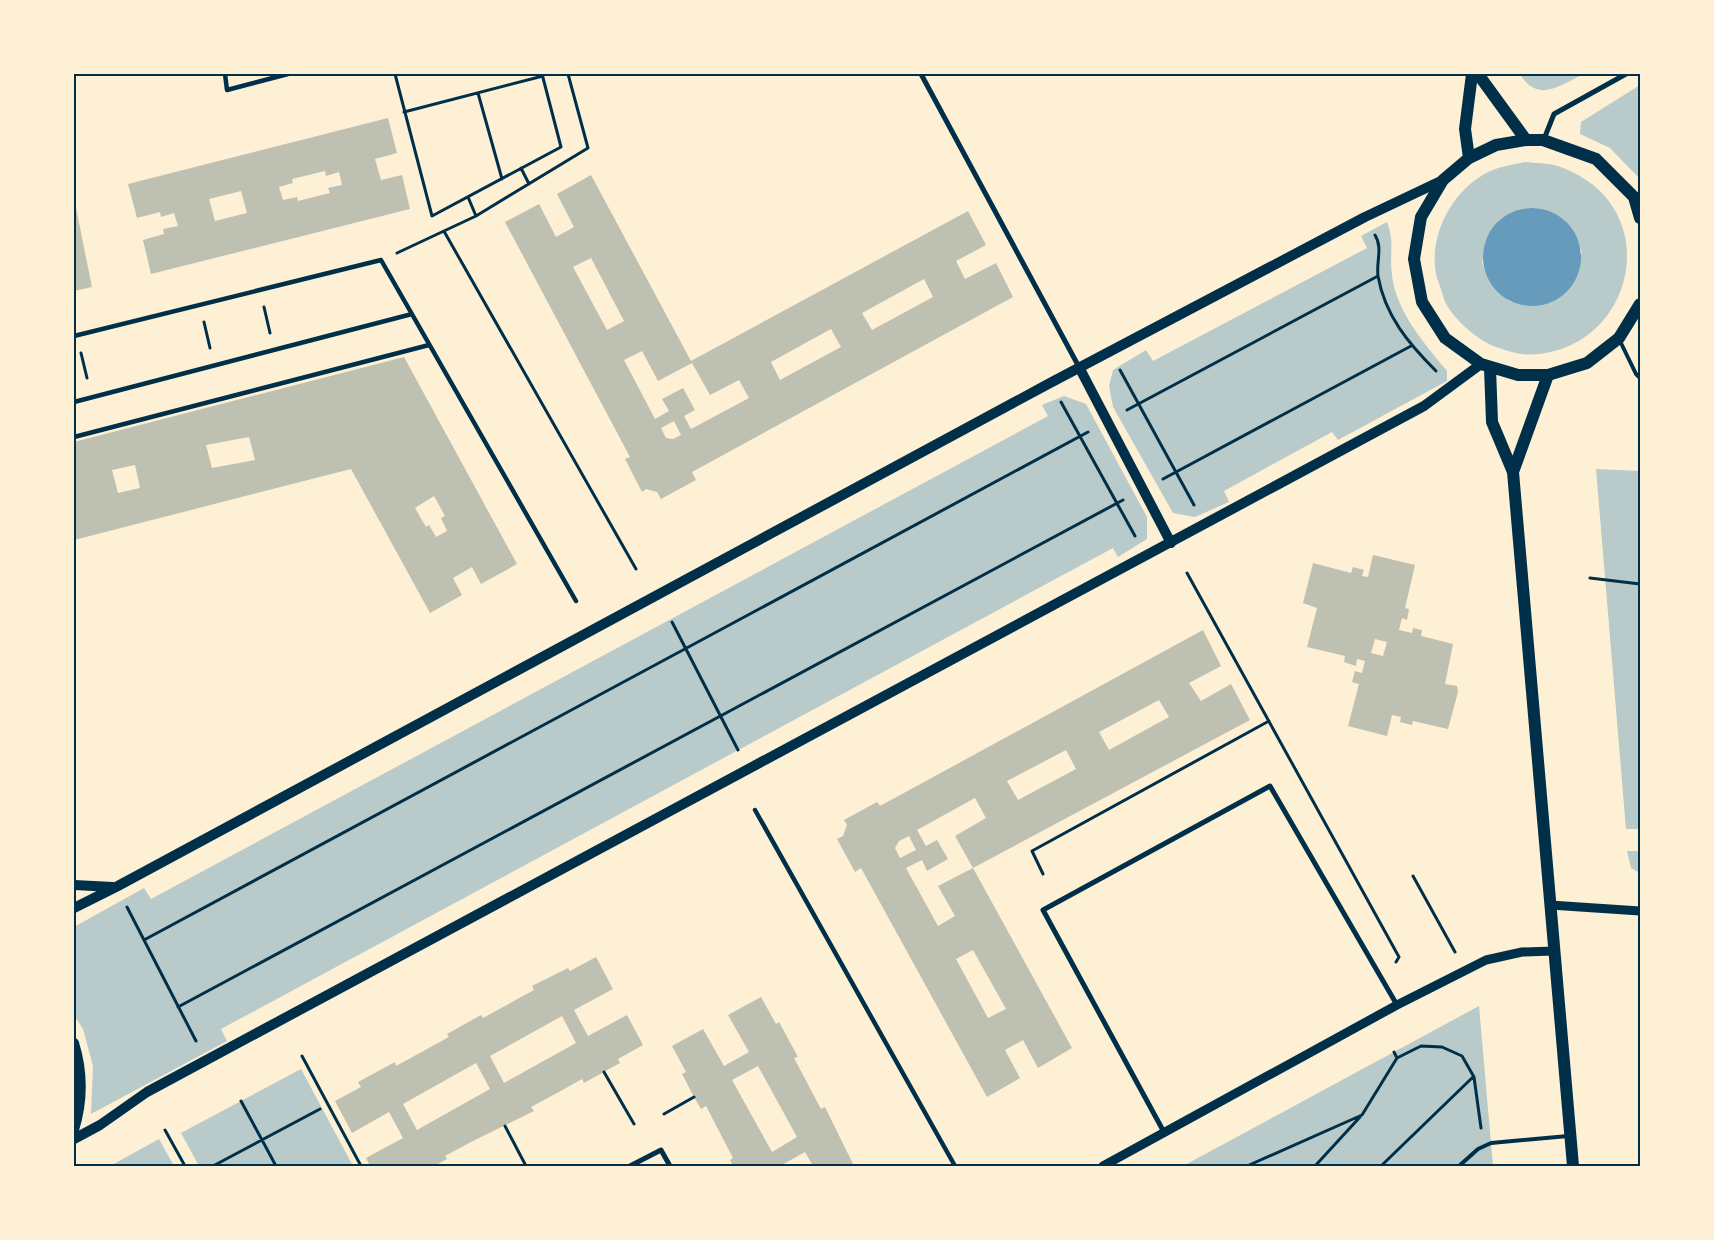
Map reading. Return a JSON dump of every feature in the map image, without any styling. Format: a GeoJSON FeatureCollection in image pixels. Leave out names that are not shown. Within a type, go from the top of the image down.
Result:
{"type":"FeatureCollection","features":[{"type":"Feature","properties":{"kind":"main road"},"geometry":{"type":"LineString","coordinates":[[1469,158],[1465,129],[1472,74]]}},
{"type":"Feature","properties":{"kind":"main road"},"geometry":{"type":"LineString","coordinates":[[1478,74],[1526,140]]}},
{"type":"Feature","properties":{"kind":"main road"},"geometry":{"type":"LineString","coordinates":[[74,908],[1079,367],[1365,218],[1443,180],[1469,158],[1496,145],[1526,140],[1543,140],[1596,159],[1634,198],[1640,218]]}},
{"type":"Feature","properties":{"kind":"main road"},"geometry":{"type":"LineString","coordinates":[[1443,180],[1421,217],[1414,260],[1422,302],[1445,338],[1485,366],[1518,375],[1548,375],[1587,363],[1619,338],[1640,304]]}},
{"type":"Feature","properties":{"kind":"main road"},"geometry":{"type":"LineString","coordinates":[[1485,366],[1492,422],[1513,472],[1573,1166]]}},
{"type":"Feature","properties":{"kind":"main road"},"geometry":{"type":"LineString","coordinates":[[74,1139],[100,1125],[147,1092],[1424,406],[1485,366]]}},
{"type":"Feature","properties":{"kind":"main road"},"geometry":{"type":"LineString","coordinates":[[1079,367],[1171,543]]}},
{"type":"Feature","properties":{"kind":"main road"},"geometry":{"type":"LineString","coordinates":[[1513,472],[1548,375]]}},
{"type":"Feature","properties":{"kind":"main road"},"geometry":{"type":"LineString","coordinates":[[74,885],[116,887]]}},
{"type":"Feature","properties":{"kind":"main road"},"geometry":{"type":"LineString","coordinates":[[74,1043],[82,1085],[79,1115],[74,1130]]}},
{"type":"Feature","properties":{"kind":"street"},"geometry":{"type":"LineString","coordinates":[[225,74],[227,90],[288,74]]}},
{"type":"Feature","properties":{"kind":"street"},"geometry":{"type":"LineString","coordinates":[[921,74],[1079,367]]}},
{"type":"Feature","properties":{"kind":"street"},"geometry":{"type":"LineString","coordinates":[[1543,140],[1554,114],[1626,74]]}},
{"type":"Feature","properties":{"kind":"street"},"geometry":{"type":"LineString","coordinates":[[75,336],[381,260],[576,601]]}},
{"type":"Feature","properties":{"kind":"street"},"geometry":{"type":"LineString","coordinates":[[74,402],[412,314]]}},
{"type":"Feature","properties":{"kind":"street"},"geometry":{"type":"LineString","coordinates":[[74,437],[429,345]]}},
{"type":"Feature","properties":{"kind":"street"},"geometry":{"type":"LineString","coordinates":[[1164,1134],[1043,910],[1270,786],[1397,1005]]}},
{"type":"Feature","properties":{"kind":"street"},"geometry":{"type":"LineString","coordinates":[[755,810],[955,1166]]}},
{"type":"Feature","properties":{"kind":"street"},"geometry":{"type":"LineString","coordinates":[[1550,905],[1640,911]]}},
{"type":"Feature","properties":{"kind":"street"},"geometry":{"type":"LineString","coordinates":[[1103,1166],[1397,1005],[1486,960],[1522,952],[1554,951]]}},
{"type":"Feature","properties":{"kind":"street"},"geometry":{"type":"LineString","coordinates":[[630,1166],[661,1150],[670,1166]]}},
{"type":"Feature","properties":{"kind":"lane"},"geometry":{"type":"LineString","coordinates":[[1619,338],[1636,374],[1640,378]]}},
{"type":"Feature","properties":{"kind":"lane"},"geometry":{"type":"LineString","coordinates":[[1459,1166],[1478,1148],[1491,1143],[1570,1135]]}},
{"type":"Feature","properties":{"kind":"path"},"geometry":{"type":"LineString","coordinates":[[396,74],[404,112],[432,216],[561,147],[542,75],[404,112]]}},
{"type":"Feature","properties":{"kind":"path"},"geometry":{"type":"LineString","coordinates":[[381,260],[445,233],[588,148],[568,74]]}},
{"type":"Feature","properties":{"kind":"path"},"geometry":{"type":"LineString","coordinates":[[478,93],[502,179]]}},
{"type":"Feature","properties":{"kind":"path"},"geometry":{"type":"LineString","coordinates":[[521,168],[529,184]]}},
{"type":"Feature","properties":{"kind":"path"},"geometry":{"type":"LineString","coordinates":[[468,197],[476,216]]}},
{"type":"Feature","properties":{"kind":"path"},"geometry":{"type":"LineString","coordinates":[[445,233],[636,569]]}},
{"type":"Feature","properties":{"kind":"path"},"geometry":{"type":"LineString","coordinates":[[1374,233],[1380,242],[1378,276],[1392,318],[1412,346],[1439,374],[1430,379]]}},
{"type":"Feature","properties":{"kind":"path"},"geometry":{"type":"LineString","coordinates":[[1120,414],[1378,276]]}},
{"type":"Feature","properties":{"kind":"path"},"geometry":{"type":"LineString","coordinates":[[259,290],[275,350]]}},
{"type":"Feature","properties":{"kind":"path"},"geometry":{"type":"LineString","coordinates":[[199,305],[215,366]]}},
{"type":"Feature","properties":{"kind":"path"},"geometry":{"type":"LineString","coordinates":[[75,336],[92,398]]}},
{"type":"Feature","properties":{"kind":"path"},"geometry":{"type":"LineString","coordinates":[[1156,483],[1412,346]]}},
{"type":"Feature","properties":{"kind":"path"},"geometry":{"type":"LineString","coordinates":[[1119,368],[1196,510]]}},
{"type":"Feature","properties":{"kind":"path"},"geometry":{"type":"LineString","coordinates":[[1059,398],[1139,543]]}},
{"type":"Feature","properties":{"kind":"path"},"geometry":{"type":"LineString","coordinates":[[144,940],[1092,430]]}},
{"type":"Feature","properties":{"kind":"path"},"geometry":{"type":"LineString","coordinates":[[178,1007],[1129,497]]}},
{"type":"Feature","properties":{"kind":"path"},"geometry":{"type":"LineString","coordinates":[[1187,573],[1399,957],[1391,968]]}},
{"type":"Feature","properties":{"kind":"path"},"geometry":{"type":"LineString","coordinates":[[1590,578],[1640,584]]}},
{"type":"Feature","properties":{"kind":"path"},"geometry":{"type":"LineString","coordinates":[[672,622],[739,750]]}},
{"type":"Feature","properties":{"kind":"path"},"geometry":{"type":"LineString","coordinates":[[1043,874],[1032,852],[1270,721]]}},
{"type":"Feature","properties":{"kind":"path"},"geometry":{"type":"LineString","coordinates":[[1413,876],[1455,952]]}},
{"type":"Feature","properties":{"kind":"path"},"geometry":{"type":"LineString","coordinates":[[123,901],[197,1042]]}},
{"type":"Feature","properties":{"kind":"path"},"geometry":{"type":"LineString","coordinates":[[1315,1166],[1362,1115],[1398,1058],[1421,1046],[1442,1047],[1462,1056],[1474,1077],[1482,1134]]}},
{"type":"Feature","properties":{"kind":"path"},"geometry":{"type":"LineString","coordinates":[[1394,1052],[1398,1058]]}},
{"type":"Feature","properties":{"kind":"path"},"geometry":{"type":"LineString","coordinates":[[302,1056],[361,1166]]}},
{"type":"Feature","properties":{"kind":"path"},"geometry":{"type":"LineString","coordinates":[[604,1072],[634,1124]]}},
{"type":"Feature","properties":{"kind":"path"},"geometry":{"type":"LineString","coordinates":[[1380,1166],[1474,1077]]}},
{"type":"Feature","properties":{"kind":"path"},"geometry":{"type":"LineString","coordinates":[[664,1114],[694,1097]]}},
{"type":"Feature","properties":{"kind":"path"},"geometry":{"type":"LineString","coordinates":[[241,1101],[276,1166]]}},
{"type":"Feature","properties":{"kind":"path"},"geometry":{"type":"LineString","coordinates":[[213,1166],[320,1109]]}},
{"type":"Feature","properties":{"kind":"path"},"geometry":{"type":"LineString","coordinates":[[1247,1166],[1362,1115]]}},
{"type":"Feature","properties":{"kind":"path"},"geometry":{"type":"LineString","coordinates":[[505,1126],[526,1166]]}},
{"type":"Feature","properties":{"kind":"path"},"geometry":{"type":"LineString","coordinates":[[165,1130],[185,1166]]}},
{"type":"Feature","properties":{"kind":"shaded area"},"geometry":{"type":"Polygon","coordinates":[[[1520,74],[1584,74],[1558,87],[1542,90],[1534,88],[1527,83],[1520,74]]]}},
{"type":"Feature","properties":{"kind":"shaded area"},"geometry":{"type":"Polygon","coordinates":[[[1640,85],[1640,179],[1610,148],[1580,134],[1581,122],[1640,85]]]}},
{"type":"Feature","properties":{"kind":"shaded area"},"geometry":{"type":"Polygon","coordinates":[[[1525,162],[1558,166],[1592,184],[1608,200],[1619,219],[1626,240],[1627,261],[1623,282],[1616,302],[1604,320],[1588,335],[1569,346],[1540,354],[1518,354],[1499,348],[1483,341],[1467,329],[1459,322],[1444,299],[1436,274],[1436,242],[1448,211],[1457,198],[1481,176],[1495,169],[1525,162]],[[1537,208],[1519,209],[1482,261],[1486,274],[1492,284],[1511,302],[1582,253],[1572,228],[1561,218],[1537,208]]]}},
{"type":"Feature","properties":{"kind":"shaded area"},"geometry":{"type":"Polygon","coordinates":[[[1387,222],[1391,236],[1392,275],[1399,302],[1413,327],[1447,371],[1447,381],[1338,440],[1332,432],[1224,491],[1229,502],[1195,517],[1173,513],[1113,407],[1109,386],[1113,370],[1146,350],[1153,361],[1367,248],[1361,236],[1387,222]]]}},
{"type":"Feature","properties":{"kind":"shaded area"},"geometry":{"type":"Polygon","coordinates":[[[1064,396],[1086,404],[1147,517],[1147,539],[1118,557],[1113,548],[221,1029],[227,1041],[91,1114],[93,1066],[83,1029],[74,1015],[74,927],[144,888],[151,899],[1048,416],[1042,405],[1064,396]]]}},
{"type":"Feature","properties":{"kind":"shaded area"},"geometry":{"type":"Polygon","coordinates":[[[1596,469],[1640,471],[1640,829],[1626,829],[1596,469]]]}},
{"type":"Feature","properties":{"kind":"shaded area"},"geometry":{"type":"Polygon","coordinates":[[[1627,851],[1640,851],[1640,873],[1631,868],[1627,851]]]}},
{"type":"Feature","properties":{"kind":"shaded area"},"geometry":{"type":"Polygon","coordinates":[[[1479,1006],[1493,1166],[1183,1166],[1479,1006]]]}},
{"type":"Feature","properties":{"kind":"shaded area"},"geometry":{"type":"Polygon","coordinates":[[[301,1069],[353,1166],[199,1166],[181,1133],[301,1069]]]}},
{"type":"Feature","properties":{"kind":"shaded area"},"geometry":{"type":"Polygon","coordinates":[[[159,1139],[174,1166],[110,1166],[159,1139]]]}},
{"type":"Feature","properties":{"kind":"water"},"geometry":{"type":"Polygon","coordinates":[[[1532,208],[1551,211],[1567,222],[1578,238],[1581,257],[1578,276],[1567,292],[1551,303],[1532,306],[1513,303],[1497,292],[1486,276],[1483,257],[1486,238],[1497,222],[1513,211],[1532,208]]]}},
{"type":"Feature","properties":{"kind":"building"},"geometry":{"type":"Polygon","coordinates":[[[388,118],[397,153],[375,159],[381,180],[402,175],[410,209],[151,274],[143,240],[164,234],[163,229],[178,226],[174,213],[161,217],[160,212],[137,218],[128,184],[388,118]],[[325,171],[292,179],[293,183],[279,187],[283,200],[297,197],[298,201],[330,193],[328,188],[342,185],[339,172],[326,176],[325,171]],[[241,191],[209,199],[215,221],[247,213],[241,191]]]}},
{"type":"Feature","properties":{"kind":"building"},"geometry":{"type":"Polygon","coordinates":[[[591,175],[691,361],[968,211],[986,245],[956,261],[965,279],[996,263],[1013,297],[692,472],[696,480],[661,499],[657,492],[646,489],[642,492],[625,459],[630,457],[505,222],[539,204],[556,237],[574,227],[557,194],[591,175]],[[591,258],[573,267],[607,330],[624,321],[591,258]],[[924,279],[862,313],[872,330],[933,297],[924,279]],[[831,329],[771,362],[780,380],[841,347],[831,329]],[[642,351],[624,360],[655,419],[669,411],[662,399],[683,388],[695,410],[684,416],[691,429],[749,398],[739,380],[710,395],[692,363],[658,381],[642,351]],[[674,421],[661,428],[666,438],[673,439],[681,435],[674,421]]]}},
{"type":"Feature","properties":{"kind":"building"},"geometry":{"type":"Polygon","coordinates":[[[74,198],[92,287],[74,291],[74,198]]]}},
{"type":"Feature","properties":{"kind":"building"},"geometry":{"type":"Polygon","coordinates":[[[404,357],[517,564],[481,584],[472,567],[453,578],[462,595],[430,613],[351,469],[74,540],[74,442],[404,357]],[[249,437],[206,445],[212,468],[255,460],[249,437]],[[135,465],[112,470],[118,493],[140,488],[135,465]],[[434,496],[415,508],[426,527],[429,525],[436,537],[447,531],[441,518],[445,516],[434,496]]]}},
{"type":"Feature","properties":{"kind":"building"},"geometry":{"type":"Polygon","coordinates":[[[1373,555],[1415,565],[1405,608],[1409,609],[1407,620],[1402,618],[1399,630],[1412,633],[1413,628],[1422,630],[1421,636],[1453,644],[1445,684],[1457,686],[1458,692],[1448,729],[1413,721],[1412,725],[1400,722],[1401,717],[1392,715],[1387,736],[1348,726],[1359,684],[1352,682],[1355,671],[1362,673],[1365,661],[1357,659],[1356,666],[1344,662],[1345,656],[1307,647],[1317,608],[1303,603],[1313,563],[1351,573],[1353,567],[1364,570],[1362,576],[1368,577],[1373,555]],[[1375,639],[1371,653],[1383,656],[1387,642],[1375,639]]]}},
{"type":"Feature","properties":{"kind":"building"},"geometry":{"type":"Polygon","coordinates":[[[1203,630],[1221,666],[1189,683],[1201,701],[1231,684],[1250,720],[973,868],[1072,1048],[1038,1068],[1023,1040],[1005,1050],[1020,1078],[987,1097],[861,868],[855,872],[837,839],[843,836],[847,825],[844,820],[877,802],[880,806],[1203,630]],[[1159,700],[1099,732],[1109,750],[1169,717],[1159,700]],[[1066,750],[1007,781],[1018,800],[1076,769],[1066,750]],[[975,798],[917,830],[926,846],[937,840],[948,859],[927,871],[922,860],[906,868],[938,926],[955,916],[938,886],[973,868],[955,836],[986,818],[975,798]],[[909,836],[899,841],[895,848],[900,858],[916,850],[909,836]],[[973,950],[956,959],[988,1018],[1006,1009],[973,950]]]}},
{"type":"Feature","properties":{"kind":"building"},"geometry":{"type":"Polygon","coordinates":[[[596,957],[613,989],[574,1010],[588,1036],[627,1015],[643,1045],[618,1059],[620,1063],[584,1083],[582,1079],[531,1107],[534,1111],[445,1156],[447,1159],[434,1166],[370,1166],[366,1158],[403,1138],[389,1112],[352,1133],[335,1101],[361,1087],[358,1082],[395,1062],[396,1066],[449,1037],[447,1034],[481,1015],[483,1018],[534,990],[532,986],[568,968],[570,971],[596,957]],[[562,1016],[490,1056],[504,1083],[576,1043],[562,1016]],[[476,1063],[403,1104],[417,1130],[490,1089],[476,1063]]]}},
{"type":"Feature","properties":{"kind":"building"},"geometry":{"type":"Polygon","coordinates":[[[761,997],[776,1024],[779,1022],[798,1057],[794,1058],[821,1109],[825,1107],[854,1166],[813,1166],[805,1152],[780,1166],[733,1166],[730,1160],[733,1158],[706,1106],[701,1109],[682,1074],[686,1072],[672,1046],[703,1029],[724,1066],[749,1052],[728,1015],[761,997]],[[758,1066],[732,1080],[772,1152],[797,1137],[758,1066]]]}}]}
